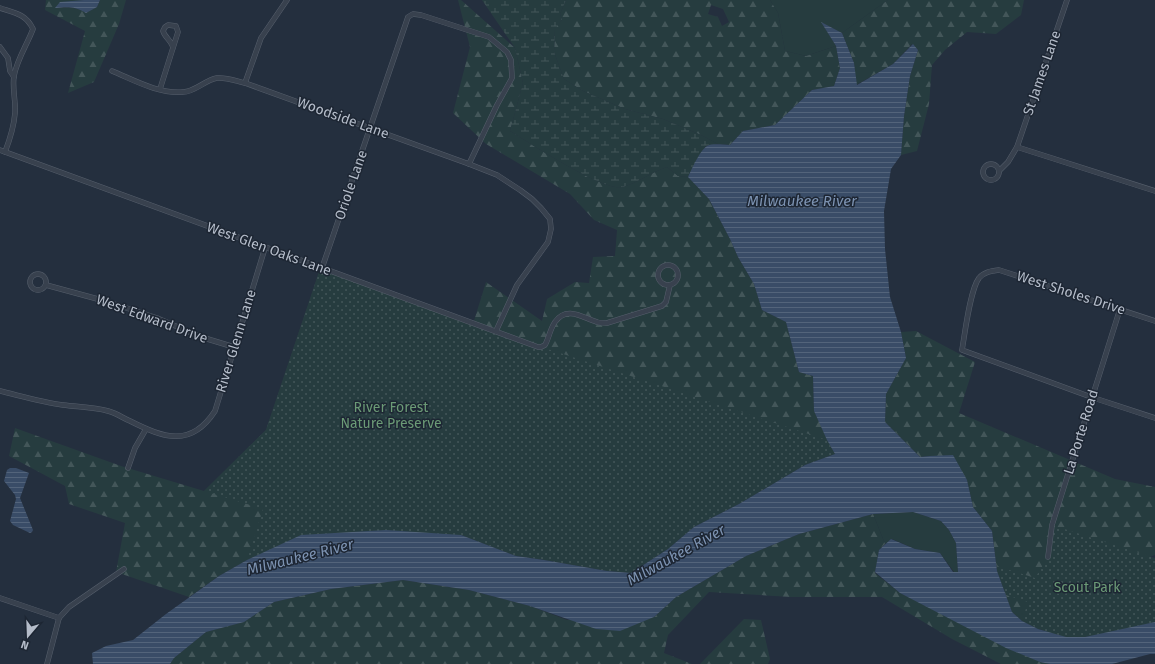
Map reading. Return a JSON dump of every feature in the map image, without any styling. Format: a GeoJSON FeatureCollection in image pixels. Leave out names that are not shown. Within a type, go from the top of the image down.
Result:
{"type":"FeatureCollection","features":[{"type":"Feature","properties":{"kind":"street"},"geometry":{"type":"LineString","coordinates":[[245,83],[260,38],[287,0]]}},
{"type":"Feature","properties":{"kind":"street","name":"St James Lane"},"geometry":{"type":"LineString","coordinates":[[999,171],[1008,162],[1017,147],[1067,0]]}},
{"type":"Feature","properties":{"kind":"street"},"geometry":{"type":"LineString","coordinates":[[0,8],[20,15],[28,20],[32,29],[17,63],[14,77],[14,100],[16,111],[12,131],[5,152]]}},
{"type":"Feature","properties":{"kind":"street","name":"Oriole Lane"},"geometry":{"type":"LineString","coordinates":[[322,268],[408,17],[412,14],[421,15],[489,37],[507,52],[511,60],[512,78],[497,105],[469,164]]}},
{"type":"Feature","properties":{"kind":"street"},"geometry":{"type":"LineString","coordinates":[[160,89],[173,48],[178,29],[175,25],[168,25],[164,29],[164,34],[173,45],[173,48]]}},
{"type":"Feature","properties":{"kind":"street"},"geometry":{"type":"LineString","coordinates":[[0,47],[8,58],[10,70],[14,77]]}},
{"type":"Feature","properties":{"kind":"street","name":"Woodside Lane"},"geometry":{"type":"LineString","coordinates":[[112,71],[140,83],[171,92],[185,92],[216,78],[224,78],[245,83],[469,164],[508,181],[532,198],[541,208],[550,219],[551,229],[548,242],[517,285],[496,331]]}},
{"type":"Feature","properties":{"kind":"street"},"geometry":{"type":"LineString","coordinates":[[1017,147],[1155,191]]}},
{"type":"Feature","properties":{"kind":"street","name":"West Glen Oaks Lane"},"geometry":{"type":"LineString","coordinates":[[0,150],[538,347],[545,345],[556,320],[562,316],[570,313],[598,322],[607,323],[662,306],[666,302],[670,285]]}},
{"type":"Feature","properties":{"kind":"street","name":"River Glenn Lane"},"geometry":{"type":"LineString","coordinates":[[146,429],[165,436],[190,434],[199,430],[215,411],[265,248]]}},
{"type":"Feature","properties":{"kind":"street"},"geometry":{"type":"LineString","coordinates":[[666,264],[670,264],[676,268],[678,275],[676,281],[670,285],[663,284],[658,280],[657,276],[658,270],[666,264]]}},
{"type":"Feature","properties":{"kind":"street","name":"West Sholes Drive"},"geometry":{"type":"LineString","coordinates":[[1091,397],[962,350],[974,287],[980,277],[987,272],[999,270],[1155,321]]}},
{"type":"Feature","properties":{"kind":"street","name":"West Edward Drive"},"geometry":{"type":"LineString","coordinates":[[46,284],[157,318],[201,337],[234,347]]}},
{"type":"Feature","properties":{"kind":"street","name":"La Porte Road"},"geometry":{"type":"LineString","coordinates":[[1048,557],[1052,526],[1091,397],[1120,309]]}},
{"type":"Feature","properties":{"kind":"street"},"geometry":{"type":"LineString","coordinates":[[0,391],[40,401],[110,411],[146,429],[135,448],[128,468]]}},
{"type":"Feature","properties":{"kind":"street"},"geometry":{"type":"LineString","coordinates":[[1091,397],[1155,418]]}},
{"type":"Feature","properties":{"kind":"street"},"geometry":{"type":"LineString","coordinates":[[47,664],[60,618],[69,607],[124,569]]}},
{"type":"Feature","properties":{"kind":"street"},"geometry":{"type":"LineString","coordinates":[[0,598],[60,618]]}},
{"type":"Feature","properties":{"kind":"green space"},"geometry":{"type":"Polygon","coordinates":[[[46,0],[84,0],[56,8],[71,8],[86,12],[97,7],[100,0],[126,0],[119,24],[94,82],[68,93],[85,31],[45,10],[46,0]]]}},
{"type":"Feature","properties":{"kind":"green space"},"geometry":{"type":"Polygon","coordinates":[[[458,0],[461,0],[515,48],[523,83],[510,131],[566,165],[599,182],[622,187],[667,167],[678,176],[688,177],[709,199],[738,257],[754,284],[762,310],[786,322],[799,372],[813,376],[814,411],[835,454],[247,560],[219,576],[189,597],[116,572],[125,523],[69,504],[65,486],[9,456],[15,428],[121,466],[204,491],[266,430],[320,269],[473,324],[486,282],[542,321],[547,299],[575,282],[589,283],[593,257],[615,256],[617,230],[594,220],[570,194],[486,144],[453,113],[470,47],[458,0]]]}},
{"type":"Feature","properties":{"kind":"green space"},"geometry":{"type":"Polygon","coordinates":[[[482,0],[566,0],[560,14],[562,20],[555,29],[554,52],[564,79],[583,91],[625,109],[663,119],[718,144],[706,146],[688,177],[678,176],[667,167],[634,183],[622,187],[599,182],[583,174],[510,131],[523,83],[515,48],[482,0]]]}},
{"type":"Feature","properties":{"kind":"green space"},"geometry":{"type":"Polygon","coordinates":[[[566,0],[770,0],[778,13],[785,51],[806,56],[836,46],[840,68],[834,86],[812,90],[775,125],[743,131],[730,145],[718,144],[663,119],[625,109],[583,91],[564,79],[554,52],[555,28],[562,20],[560,14],[566,0]],[[711,5],[708,14],[718,17],[722,26],[729,22],[723,9],[711,5]]]}},
{"type":"Feature","properties":{"kind":"green space"},"geometry":{"type":"Polygon","coordinates":[[[770,0],[888,0],[842,33],[822,23],[836,46],[806,56],[785,51],[778,13],[770,0]]]}},
{"type":"Feature","properties":{"kind":"green space"},"geometry":{"type":"Polygon","coordinates":[[[888,0],[1024,0],[1021,15],[996,34],[967,32],[945,50],[932,65],[929,104],[917,151],[901,155],[904,116],[910,76],[918,50],[912,44],[893,64],[856,85],[854,63],[842,33],[888,0]]]}},
{"type":"Feature","properties":{"kind":"green space","name":"River Forest Nature Preserve"},"geometry":{"type":"Polygon","coordinates":[[[320,269],[535,349],[551,350],[827,440],[835,454],[805,465],[739,504],[694,527],[668,549],[631,573],[607,571],[516,556],[461,535],[257,556],[247,560],[263,509],[204,491],[266,430],[320,269]]]}},
{"type":"Feature","properties":{"kind":"green space"},"geometry":{"type":"Polygon","coordinates":[[[916,331],[975,362],[959,413],[1115,479],[1155,487],[1155,555],[1144,559],[1155,622],[1038,629],[1022,621],[1012,612],[997,571],[992,531],[973,507],[967,480],[930,456],[920,457],[885,422],[886,394],[906,358],[901,332],[916,331]]]}},
{"type":"Feature","properties":{"kind":"green space"},"geometry":{"type":"Polygon","coordinates":[[[913,512],[941,521],[949,530],[956,543],[958,573],[954,572],[940,553],[915,549],[892,539],[885,544],[873,514],[913,512]]]}},
{"type":"Feature","properties":{"kind":"green space"},"geometry":{"type":"Polygon","coordinates":[[[873,514],[885,544],[879,550],[875,573],[900,593],[1040,662],[1050,664],[1001,664],[952,639],[882,597],[791,597],[709,592],[668,635],[664,653],[692,664],[170,664],[174,658],[206,632],[243,622],[274,602],[331,589],[403,580],[469,590],[530,606],[567,620],[654,617],[676,597],[746,556],[799,534],[873,514]]]}},
{"type":"Feature","properties":{"kind":"green space","name":"Scout Park"},"geometry":{"type":"Polygon","coordinates":[[[1052,525],[1155,558],[1155,622],[1099,635],[1087,637],[1066,637],[1043,630],[1022,621],[1028,602],[1006,595],[997,566],[1035,578],[1048,557],[1052,525]]]}},
{"type":"Feature","properties":{"kind":"green space"},"geometry":{"type":"Polygon","coordinates":[[[744,619],[761,620],[770,659],[768,664],[700,664],[744,619]]]}},
{"type":"Feature","properties":{"kind":"water"},"geometry":{"type":"Polygon","coordinates":[[[100,0],[97,7],[86,13],[75,8],[55,8],[60,2],[100,0]]]}},
{"type":"Feature","properties":{"kind":"water","name":"Milwaukee River"},"geometry":{"type":"Polygon","coordinates":[[[821,22],[842,33],[854,63],[857,85],[893,64],[913,44],[918,50],[910,76],[904,116],[901,155],[891,169],[884,211],[885,249],[890,297],[901,332],[906,358],[886,394],[885,422],[920,457],[953,455],[967,480],[973,507],[992,531],[997,571],[1012,612],[1022,621],[1038,629],[1066,637],[1085,637],[1155,622],[1155,654],[1112,664],[1050,664],[1040,662],[1006,648],[900,593],[875,572],[879,550],[891,539],[915,549],[940,553],[953,572],[958,572],[956,543],[949,530],[941,521],[913,512],[873,514],[799,534],[746,556],[676,597],[654,617],[620,631],[596,629],[530,606],[469,590],[403,580],[331,589],[274,602],[244,622],[206,632],[174,658],[170,664],[93,664],[92,653],[106,646],[133,640],[219,576],[247,560],[301,535],[386,530],[461,535],[516,556],[607,571],[631,573],[668,549],[694,527],[739,504],[805,465],[835,454],[814,411],[813,376],[799,372],[786,322],[762,310],[754,284],[738,257],[709,199],[688,177],[699,155],[707,146],[715,144],[730,145],[743,131],[775,125],[812,90],[834,86],[840,68],[836,46],[821,22]]]}},
{"type":"Feature","properties":{"kind":"water"},"geometry":{"type":"Polygon","coordinates":[[[10,468],[16,468],[29,473],[20,498],[33,530],[30,533],[13,525],[10,521],[16,499],[15,495],[4,481],[7,470],[10,468]]]}}]}
